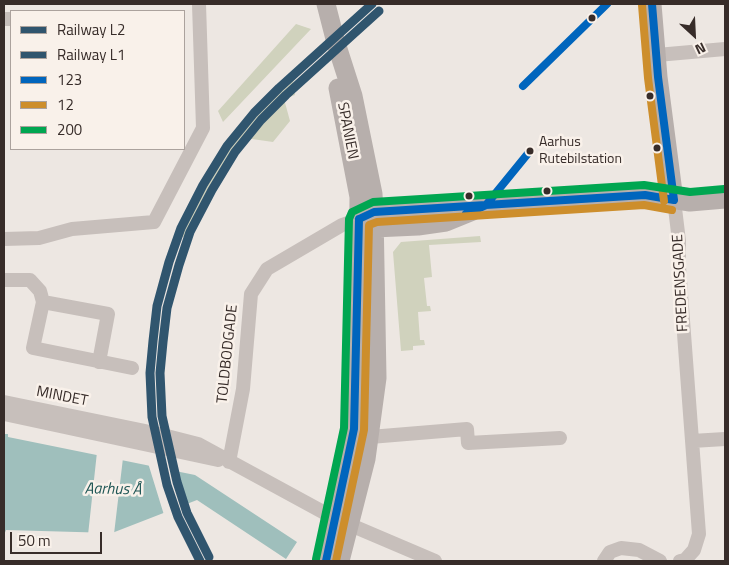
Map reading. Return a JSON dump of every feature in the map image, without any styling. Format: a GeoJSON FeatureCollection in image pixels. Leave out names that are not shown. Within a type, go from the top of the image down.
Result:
{"type":"FeatureCollection","features":[{"type":"Feature","properties":{"kind":"street"},"geometry":{"type":"LineString","coordinates":[[4,239],[39,238],[72,229],[154,222],[203,128],[199,4]]}},
{"type":"Feature","properties":{"kind":"street","name":"SPANIEN"},"geometry":{"type":"LineString","coordinates":[[326,4],[353,96],[373,194],[369,220]]}},
{"type":"Feature","properties":{"kind":"street","name":"SPANIEN"},"geometry":{"type":"LineString","coordinates":[[339,4],[350,58],[353,96]]}},
{"type":"Feature","properties":{"kind":"street","name":"FREDENSGADE"},"geometry":{"type":"LineString","coordinates":[[652,4],[680,241],[699,534],[694,550],[684,560],[680,561]]}},
{"type":"Feature","properties":{"kind":"street","name":"SPANIEN"},"geometry":{"type":"LineString","coordinates":[[336,43],[335,69],[359,197],[369,220]]}},
{"type":"Feature","properties":{"kind":"street"},"geometry":{"type":"LineString","coordinates":[[657,55],[725,50]]}},
{"type":"Feature","properties":{"kind":"street"},"geometry":{"type":"LineString","coordinates":[[369,220],[486,205],[645,195],[690,202],[725,199]]}},
{"type":"Feature","properties":{"kind":"street"},"geometry":{"type":"LineString","coordinates":[[326,561],[342,521],[370,438],[378,372],[369,220]]}},
{"type":"Feature","properties":{"kind":"street"},"geometry":{"type":"LineString","coordinates":[[340,561],[342,521],[356,415],[369,220]]}},
{"type":"Feature","properties":{"kind":"street","name":"TOLDBODGADE"},"geometry":{"type":"LineString","coordinates":[[229,462],[243,389],[251,294],[267,269],[342,225],[369,220]]}},
{"type":"Feature","properties":{"kind":"street"},"geometry":{"type":"LineString","coordinates":[[4,280],[30,280],[40,291],[43,302],[33,348],[132,368]]}},
{"type":"Feature","properties":{"kind":"street"},"geometry":{"type":"LineString","coordinates":[[43,302],[108,314],[98,362]]}},
{"type":"Feature","properties":{"kind":"street","name":"MINDET"},"geometry":{"type":"LineString","coordinates":[[4,402],[113,431]]}},
{"type":"Feature","properties":{"kind":"street","name":"MINDET"},"geometry":{"type":"LineString","coordinates":[[4,414],[113,431]]}},
{"type":"Feature","properties":{"kind":"street"},"geometry":{"type":"LineString","coordinates":[[370,438],[467,429],[468,443],[560,438]]}},
{"type":"Feature","properties":{"kind":"street"},"geometry":{"type":"LineString","coordinates":[[113,431],[192,442],[342,521],[435,561]]}},
{"type":"Feature","properties":{"kind":"street"},"geometry":{"type":"LineString","coordinates":[[692,441],[725,439]]}},
{"type":"Feature","properties":{"kind":"street"},"geometry":{"type":"LineString","coordinates":[[604,561],[610,552],[620,548],[640,550],[660,561]]}},
{"type":"Feature","properties":{"kind":"green space"},"geometry":{"type":"Polygon","coordinates":[[[296,24],[311,29],[223,122],[218,111],[296,24]]]}},
{"type":"Feature","properties":{"kind":"green space"},"geometry":{"type":"Polygon","coordinates":[[[312,60],[293,82],[295,95],[284,99],[290,121],[273,142],[245,138],[213,190],[189,238],[178,236],[220,160],[262,107],[312,60]]]}},
{"type":"Feature","properties":{"kind":"green space"},"geometry":{"type":"Polygon","coordinates":[[[480,236],[481,242],[429,245],[432,277],[424,278],[427,306],[430,306],[431,311],[418,312],[420,340],[424,340],[425,345],[413,346],[413,350],[401,351],[393,252],[401,242],[480,236]]]}},
{"type":"Feature","properties":{"kind":"water","name":"Aarhus Å"},"geometry":{"type":"Polygon","coordinates":[[[4,434],[8,434],[8,437],[195,475],[297,542],[286,559],[197,500],[112,533],[6,530],[4,535],[4,434]]]}},
{"type":"Feature","properties":{"kind":"pier"},"geometry":{"type":"Polygon","coordinates":[[[97,452],[123,458],[114,534],[110,536],[88,535],[97,452]]]}},
{"type":"Feature","properties":{"kind":"pier"},"geometry":{"type":"Polygon","coordinates":[[[148,463],[170,467],[182,507],[164,515],[148,463]]]}},
{"type":"Feature","properties":{"kind":"rail line","name":"L2"},"geometry":{"type":"LineString","coordinates":[[200,561],[178,517],[167,485],[152,417],[150,373],[153,341],[157,306],[169,262],[181,228],[203,185],[227,146],[254,113],[279,88],[372,4]]}},
{"type":"Feature","properties":{"kind":"rail line","name":"L1"},"geometry":{"type":"LineString","coordinates":[[209,557],[187,513],[177,482],[162,416],[160,373],[163,342],[167,308],[179,265],[190,232],[235,152],[261,120],[286,95],[379,11]]}},
{"type":"Feature","properties":{"kind":"transit line","name":"123"},"geometry":{"type":"LineString","coordinates":[[523,86],[607,4]]}},
{"type":"Feature","properties":{"kind":"transit line","name":"123"},"geometry":{"type":"LineString","coordinates":[[652,4],[658,77],[674,200]]}},
{"type":"Feature","properties":{"kind":"transit line","name":"12"},"geometry":{"type":"LineString","coordinates":[[642,5],[648,78],[664,201]]}},
{"type":"Feature","properties":{"kind":"transit line","name":"123"},"geometry":{"type":"LineString","coordinates":[[466,214],[486,205],[530,151]]}},
{"type":"Feature","properties":{"kind":"transit line","name":"200"},"geometry":{"type":"LineString","coordinates":[[316,559],[344,428],[349,219],[352,212],[373,202],[644,185],[690,192],[724,189]]}},
{"type":"Feature","properties":{"kind":"transit line","name":"123"},"geometry":{"type":"LineString","coordinates":[[359,219],[374,212],[645,195],[674,200]]}},
{"type":"Feature","properties":{"kind":"transit line","name":"12"},"geometry":{"type":"LineString","coordinates":[[336,561],[364,430],[369,225],[377,222],[644,205],[672,210]]}},
{"type":"Feature","properties":{"kind":"transit line","name":"123"},"geometry":{"type":"LineString","coordinates":[[326,561],[354,429],[359,219]]}},
{"type":"Feature","properties":{"kind":"place","name":"Aarhus Rutebilstation"},"geometry":{"type":"Point","coordinates":[530,151]}}]}
